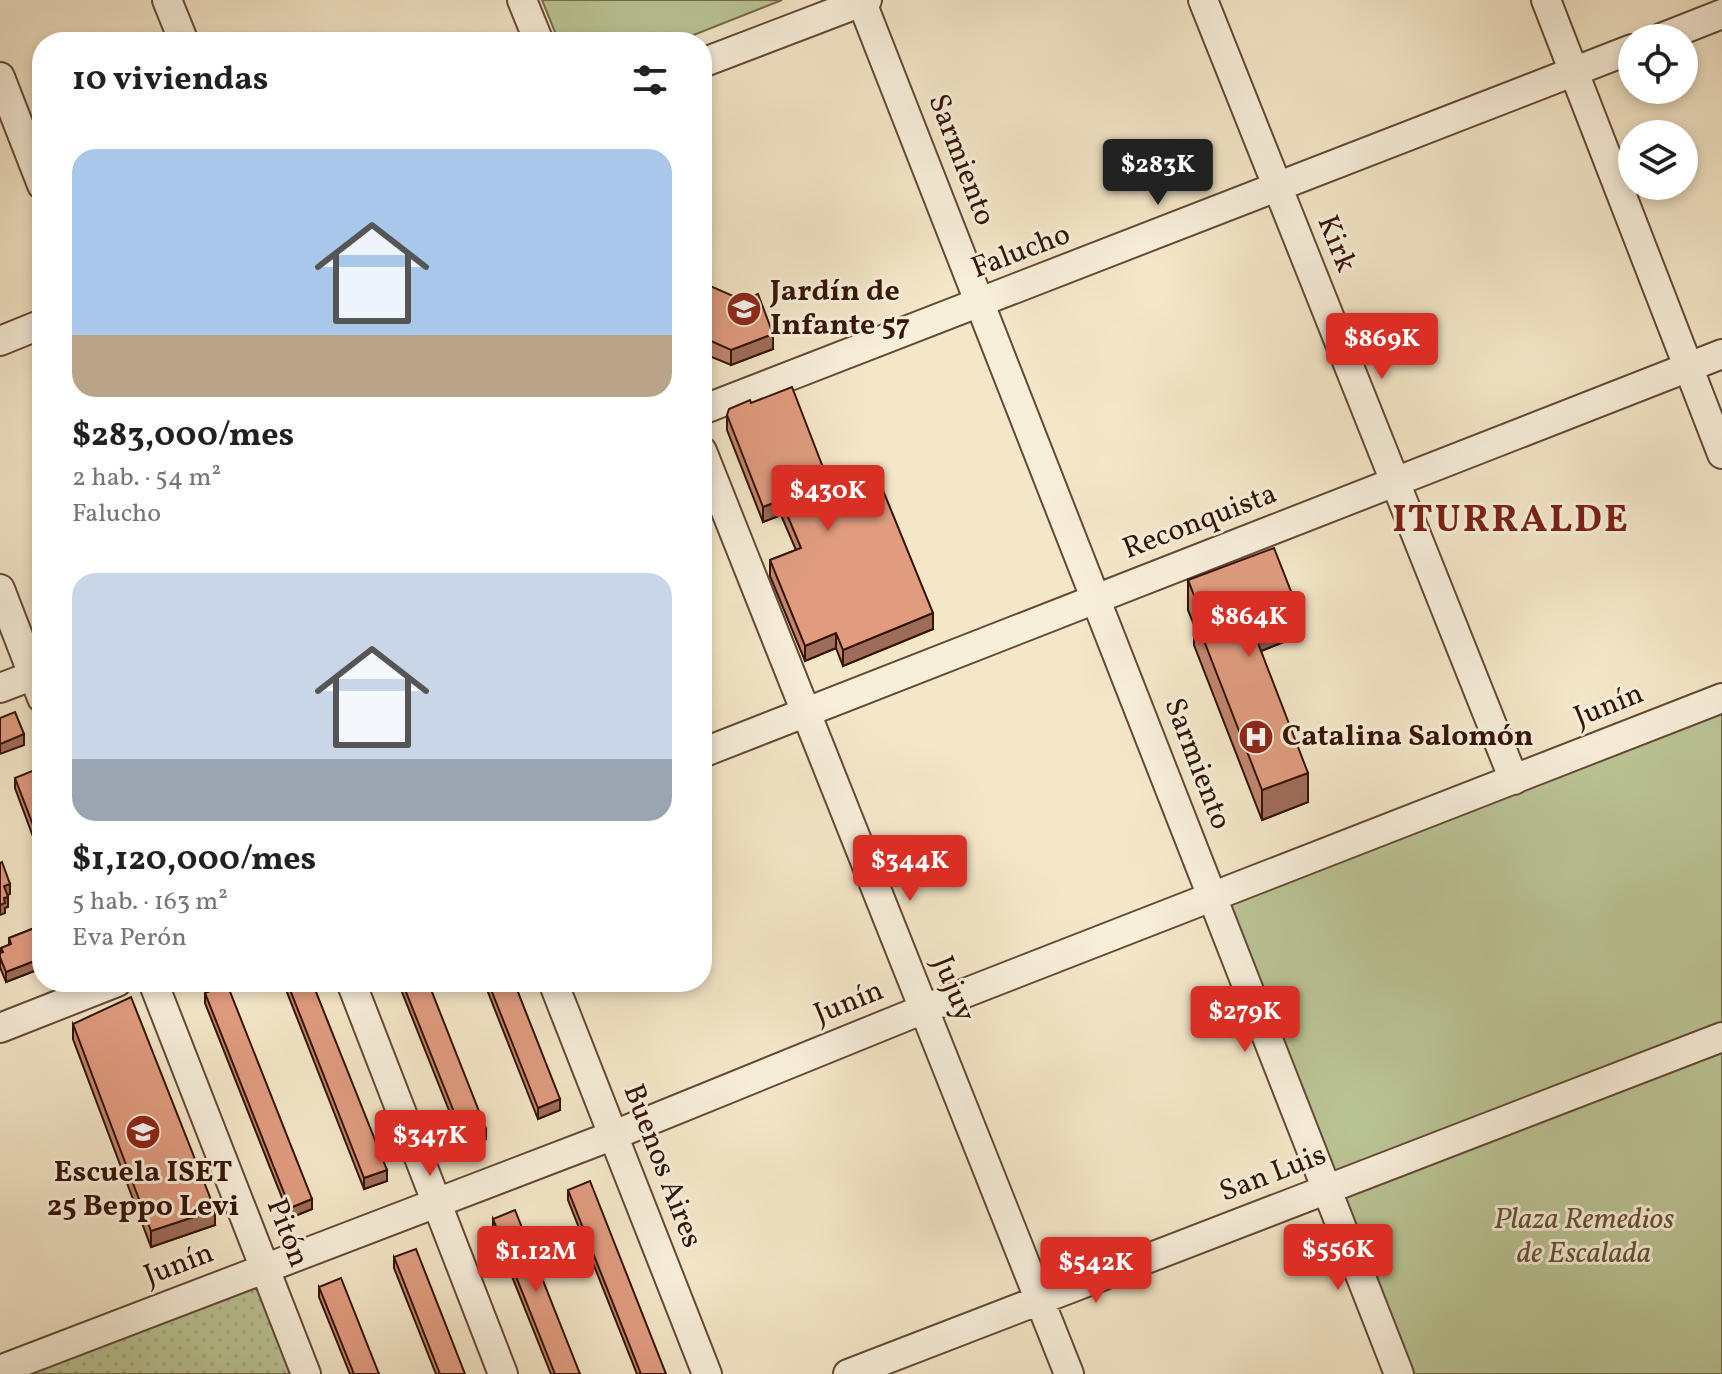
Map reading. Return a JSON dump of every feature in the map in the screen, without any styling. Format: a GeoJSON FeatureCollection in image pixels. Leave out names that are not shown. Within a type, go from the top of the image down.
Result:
{"type":"FeatureCollection","features":[{"type":"Feature","properties":{"kind":"street"},"geometry":{"type":"LineString","coordinates":[[167,0],[180,32]]}},
{"type":"Feature","properties":{"kind":"street"},"geometry":{"type":"LineString","coordinates":[[522,0],[535,32]]}},
{"type":"Feature","properties":{"kind":"street","name":"Kirk"},"geometry":{"type":"LineString","coordinates":[[1203,0],[1514,780]]}},
{"type":"Feature","properties":{"kind":"street"},"geometry":{"type":"LineString","coordinates":[[1546,0],[1722,454]]}},
{"type":"Feature","properties":{"kind":"street"},"geometry":{"type":"LineString","coordinates":[[712,59],[863,1]]}},
{"type":"Feature","properties":{"kind":"street","name":"Sarmiento"},"geometry":{"type":"LineString","coordinates":[[863,1],[1399,1374]]}},
{"type":"Feature","properties":{"kind":"street"},"geometry":{"type":"LineString","coordinates":[[1697,24],[1722,14]]}},
{"type":"Feature","properties":{"kind":"street","name":"Falucho"},"geometry":{"type":"LineString","coordinates":[[712,406],[1618,54]]}},
{"type":"Feature","properties":{"kind":"street"},"geometry":{"type":"LineString","coordinates":[[0,77],[32,159]]}},
{"type":"Feature","properties":{"kind":"street"},"geometry":{"type":"LineString","coordinates":[[0,341],[32,328]]}},
{"type":"Feature","properties":{"kind":"street","name":"Reconquista"},"geometry":{"type":"LineString","coordinates":[[712,749],[1722,354]]}},
{"type":"Feature","properties":{"kind":"street","name":"Jujuy"},"geometry":{"type":"LineString","coordinates":[[712,476],[1069,1374]]}},
{"type":"Feature","properties":{"kind":"street"},"geometry":{"type":"LineString","coordinates":[[0,589],[32,665]]}},
{"type":"Feature","properties":{"kind":"street"},"geometry":{"type":"LineString","coordinates":[[0,688],[32,683]]}},
{"type":"Feature","properties":{"kind":"street","name":"Junín"},"geometry":{"type":"LineString","coordinates":[[0,1370],[614,1135],[924,1009],[1213,899],[1722,698]]}},
{"type":"Feature","properties":{"kind":"street"},"geometry":{"type":"LineString","coordinates":[[2,1022],[88,992]]}},
{"type":"Feature","properties":{"kind":"street","name":"Pitón"},"geometry":{"type":"LineString","coordinates":[[157,992],[306,1374]]}},
{"type":"Feature","properties":{"kind":"street"},"geometry":{"type":"LineString","coordinates":[[355,992],[503,1374]]}},
{"type":"Feature","properties":{"kind":"street","name":"Buenos Aires"},"geometry":{"type":"LineString","coordinates":[[557,992],[707,1374]]}},
{"type":"Feature","properties":{"kind":"street","name":"San Luis"},"geometry":{"type":"LineString","coordinates":[[848,1374],[1722,1037]]}},
{"type":"Feature","properties":{"kind":"green space"},"geometry":{"type":"Polygon","coordinates":[[[542,0],[782,0],[701,32],[555,32],[542,0]]]}},
{"type":"Feature","properties":{"kind":"green space","name":"Plaza Remedios de Escalada"},"geometry":{"type":"Polygon","coordinates":[[[1722,698],[1722,1374],[1399,1374],[1213,899],[1722,698]]]}},
{"type":"Feature","properties":{"kind":"green space"},"geometry":{"type":"Polygon","coordinates":[[[265,1269],[306,1374],[0,1374],[265,1269]]]}},
{"type":"Feature","properties":{"kind":"building"},"geometry":{"type":"Polygon","coordinates":[[[712,287],[742,300],[758,294],[773,334],[731,350],[712,341],[712,287]]]}},
{"type":"Feature","properties":{"kind":"building"},"geometry":{"type":"Polygon","coordinates":[[[792,387],[834,496],[878,478],[933,613],[843,650],[836,633],[805,646],[770,560],[801,548],[781,500],[763,507],[727,415],[729,409],[792,387]]]}},
{"type":"Feature","properties":{"kind":"building"},"geometry":{"type":"Polygon","coordinates":[[[1274,548],[1292,594],[1286,596],[1291,610],[1251,625],[1308,773],[1262,790],[1194,615],[1201,613],[1188,580],[1274,548]]]}},
{"type":"Feature","properties":{"kind":"building"},"geometry":{"type":"Polygon","coordinates":[[[15,712],[24,734],[0,744],[0,718],[15,712]]]}},
{"type":"Feature","properties":{"kind":"building"},"geometry":{"type":"Polygon","coordinates":[[[32,771],[32,822],[15,778],[32,771]]]}},
{"type":"Feature","properties":{"kind":"building"},"geometry":{"type":"Polygon","coordinates":[[[0,863],[10,884],[4,886],[8,897],[0,905],[0,863]]]}},
{"type":"Feature","properties":{"kind":"building"},"geometry":{"type":"Polygon","coordinates":[[[32,929],[32,962],[6,972],[0,953],[3,952],[1,948],[11,944],[9,938],[32,929]]]}},
{"type":"Feature","properties":{"kind":"building"},"geometry":{"type":"Polygon","coordinates":[[[230,992],[312,1199],[290,1208],[205,993],[230,992]]]}},
{"type":"Feature","properties":{"kind":"building"},"geometry":{"type":"Polygon","coordinates":[[[291,992],[316,992],[387,1170],[364,1178],[291,992]]]}},
{"type":"Feature","properties":{"kind":"building"},"geometry":{"type":"Polygon","coordinates":[[[406,992],[432,992],[486,1129],[464,1137],[406,992]]]}},
{"type":"Feature","properties":{"kind":"building"},"geometry":{"type":"Polygon","coordinates":[[[492,992],[518,992],[560,1099],[538,1108],[492,992]]]}},
{"type":"Feature","properties":{"kind":"building","name":"Escuela ISET 25 Beppo Levi"},"geometry":{"type":"Polygon","coordinates":[[[131,997],[215,1210],[151,1231],[73,1024],[131,997]]]}},
{"type":"Feature","properties":{"kind":"building"},"geometry":{"type":"Polygon","coordinates":[[[590,1181],[666,1374],[641,1374],[568,1190],[590,1181]]]}},
{"type":"Feature","properties":{"kind":"building"},"geometry":{"type":"Polygon","coordinates":[[[515,1210],[580,1374],[555,1374],[493,1219],[515,1210]]]}},
{"type":"Feature","properties":{"kind":"building"},"geometry":{"type":"Polygon","coordinates":[[[416,1249],[465,1374],[440,1374],[394,1257],[416,1249]]]}},
{"type":"Feature","properties":{"kind":"building"},"geometry":{"type":"Polygon","coordinates":[[[341,1278],[379,1374],[354,1374],[319,1287],[341,1278]]]}},
{"type":"Feature","properties":{"kind":"place","name":"Jardín de Infante 57"},"geometry":{"type":"Point","coordinates":[744,309]}},
{"type":"Feature","properties":{"kind":"place","name":"Catalina Salomón"},"geometry":{"type":"Point","coordinates":[1256,737]}},
{"type":"Feature","properties":{"kind":"place","name":"Escuela ISET 25 Beppo Levi"},"geometry":{"type":"Point","coordinates":[143,1132]}},
{"type":"Feature","properties":{"kind":"district","name":"ITURRALDE"},"geometry":{"type":"Point","coordinates":[1511,521]}}]}
